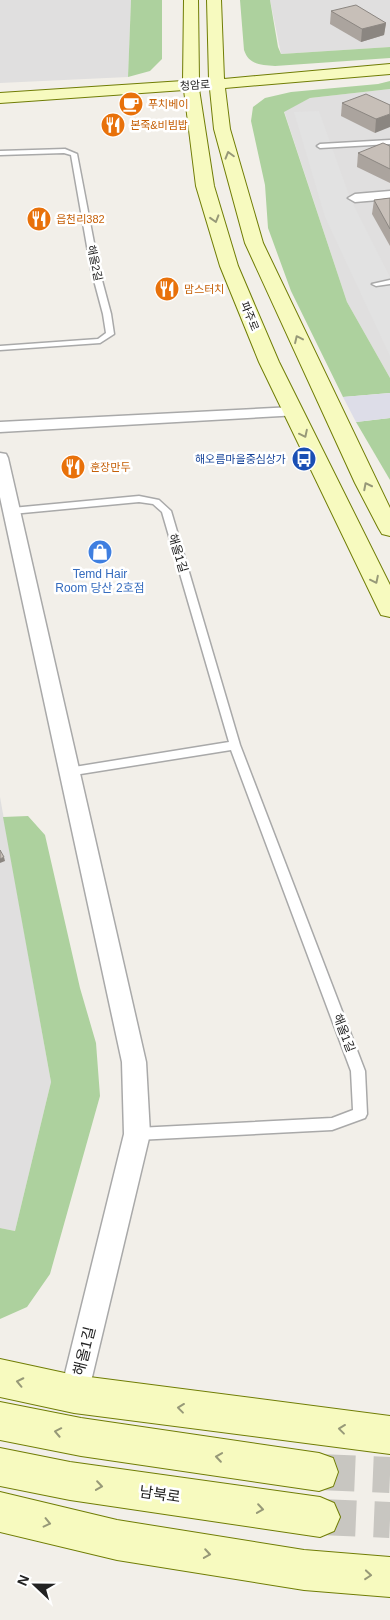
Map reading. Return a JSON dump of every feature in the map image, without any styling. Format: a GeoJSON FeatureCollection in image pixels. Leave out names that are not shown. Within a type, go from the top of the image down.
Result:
{"type":"FeatureCollection","features":[{"type":"Feature","properties":{"kind":"main road","name":"파주로"},"geometry":{"type":"LineString","coordinates":[[191,0],[191,86],[205,186],[229,266],[268,362],[390,609]]}},
{"type":"Feature","properties":{"kind":"main road"},"geometry":{"type":"LineString","coordinates":[[214,0],[217,84],[222,129],[254,244],[366,483],[390,529]]}},
{"type":"Feature","properties":{"kind":"main road"},"geometry":{"type":"LineString","coordinates":[[218,0],[222,12],[226,54],[232,59]]}},
{"type":"Feature","properties":{"kind":"main road"},"geometry":{"type":"LineString","coordinates":[[134,90],[173,80],[188,67],[191,59]]}},
{"type":"Feature","properties":{"kind":"main road"},"geometry":{"type":"LineString","coordinates":[[247,68],[261,71],[359,66],[390,69]]}},
{"type":"Feature","properties":{"kind":"main road"},"geometry":{"type":"LineString","coordinates":[[243,98],[251,92],[272,87],[362,77],[390,69]]}},
{"type":"Feature","properties":{"kind":"main road","name":"청암로"},"geometry":{"type":"LineString","coordinates":[[0,98],[191,86],[390,69]]}},
{"type":"Feature","properties":{"kind":"main road"},"geometry":{"type":"LineString","coordinates":[[134,90],[165,95],[178,100],[188,108],[196,119]]}},
{"type":"Feature","properties":{"kind":"main road"},"geometry":{"type":"LineString","coordinates":[[242,141],[249,186],[245,211]]}},
{"type":"Feature","properties":{"kind":"main road"},"geometry":{"type":"LineString","coordinates":[[0,1378],[74,1394],[390,1435]]}},
{"type":"Feature","properties":{"kind":"main road"},"geometry":{"type":"LineString","coordinates":[[0,1422],[319,1472]]}},
{"type":"Feature","properties":{"kind":"main road","name":"남북로"},"geometry":{"type":"LineString","coordinates":[[0,1467],[80,1483],[320,1517]]}},
{"type":"Feature","properties":{"kind":"main road"},"geometry":{"type":"LineString","coordinates":[[0,1512],[127,1541],[304,1570],[390,1577]]}},
{"type":"Feature","properties":{"kind":"street"},"geometry":{"type":"LineString","coordinates":[[355,198],[390,195]]}},
{"type":"Feature","properties":{"kind":"street"},"geometry":{"type":"LineString","coordinates":[[0,427],[293,412]]}},
{"type":"Feature","properties":{"kind":"street","name":"해올1길"},"geometry":{"type":"LineString","coordinates":[[0,458],[68,772],[134,1062],[137,1134],[74,1394]]}},
{"type":"Feature","properties":{"kind":"lane"},"geometry":{"type":"LineString","coordinates":[[320,146],[390,142]]}},
{"type":"Feature","properties":{"kind":"lane","name":"해올2길"},"geometry":{"type":"LineString","coordinates":[[0,154],[65,151],[74,154],[95,269],[107,314],[110,334],[100,341],[0,348]]}},
{"type":"Feature","properties":{"kind":"lane"},"geometry":{"type":"LineString","coordinates":[[376,284],[390,282]]}},
{"type":"Feature","properties":{"kind":"lane","name":"해올1길"},"geometry":{"type":"LineString","coordinates":[[12,511],[139,499],[156,502],[166,511],[235,745],[358,1071],[360,1114],[332,1124],[137,1134]]}},
{"type":"Feature","properties":{"kind":"lane"},"geometry":{"type":"LineString","coordinates":[[68,772],[235,745]]}},
{"type":"Feature","properties":{"kind":"shaded area"},"geometry":{"type":"Polygon","coordinates":[[[0,0],[131,0],[128,77],[0,83],[0,0]]]}},
{"type":"Feature","properties":{"kind":"shaded area"},"geometry":{"type":"Polygon","coordinates":[[[270,0],[390,0],[390,47],[281,54],[270,0]]]}},
{"type":"Feature","properties":{"kind":"shaded area"},"geometry":{"type":"Polygon","coordinates":[[[390,89],[390,378],[347,302],[284,111],[310,98],[390,89]]]}},
{"type":"Feature","properties":{"kind":"shaded area"},"geometry":{"type":"Polygon","coordinates":[[[319,111],[350,198],[390,277],[390,356],[325,217],[294,112],[319,111]]]}},
{"type":"Feature","properties":{"kind":"shaded area"},"geometry":{"type":"Polygon","coordinates":[[[390,393],[390,418],[356,422],[343,397],[390,393]]]}},
{"type":"Feature","properties":{"kind":"shaded area"},"geometry":{"type":"Polygon","coordinates":[[[0,797],[51,1082],[15,1231],[0,1228],[0,797]]]}},
{"type":"Feature","properties":{"kind":"green space"},"geometry":{"type":"Polygon","coordinates":[[[131,0],[162,0],[162,59],[150,71],[128,77],[131,0]]]}},
{"type":"Feature","properties":{"kind":"green space"},"geometry":{"type":"Polygon","coordinates":[[[240,0],[270,0],[278,47],[281,54],[390,47],[390,58],[275,66],[256,63],[249,59],[244,50],[240,0]]]}},
{"type":"Feature","properties":{"kind":"green space"},"geometry":{"type":"Polygon","coordinates":[[[390,81],[390,89],[310,98],[284,112],[347,302],[390,378],[390,393],[343,397],[291,291],[268,228],[265,185],[251,121],[253,107],[265,98],[291,92],[378,84],[390,81]]]}},
{"type":"Feature","properties":{"kind":"green space"},"geometry":{"type":"Polygon","coordinates":[[[390,418],[390,480],[356,422],[390,418]]]}},
{"type":"Feature","properties":{"kind":"green space"},"geometry":{"type":"Polygon","coordinates":[[[28,816],[45,835],[80,988],[96,1043],[100,1096],[50,1274],[27,1307],[0,1319],[0,1228],[15,1231],[51,1082],[3,817],[28,816]]]}},
{"type":"Feature","properties":{"kind":"building"},"geometry":{"type":"Polygon","coordinates":[[[356,5],[386,23],[362,29],[331,11],[356,5]]]}},
{"type":"Feature","properties":{"kind":"building"},"geometry":{"type":"Polygon","coordinates":[[[366,94],[390,105],[390,114],[376,119],[342,103],[366,94]]]}},
{"type":"Feature","properties":{"kind":"building"},"geometry":{"type":"Polygon","coordinates":[[[383,143],[390,146],[390,169],[358,153],[383,143]]]}},
{"type":"Feature","properties":{"kind":"building"},"geometry":{"type":"Polygon","coordinates":[[[390,198],[390,229],[374,200],[390,198]]]}},
{"type":"Feature","properties":{"kind":"building"},"geometry":{"type":"Polygon","coordinates":[[[0,850],[4,857],[0,859],[0,850]]]}},
{"type":"Feature","properties":{"kind":"tunnel"},"geometry":{"type":"LineString","coordinates":[[319,1472],[390,1475]]}},
{"type":"Feature","properties":{"kind":"tunnel"},"geometry":{"type":"LineString","coordinates":[[320,1517],[390,1520]]}},
{"type":"Feature","properties":{"kind":"place","name":"푸치베이"},"geometry":{"type":"Point","coordinates":[131,104]}},
{"type":"Feature","properties":{"kind":"place","name":"본죽&비빔밥"},"geometry":{"type":"Point","coordinates":[113,125]}},
{"type":"Feature","properties":{"kind":"place","name":"읍천리382"},"geometry":{"type":"Point","coordinates":[39,219]}},
{"type":"Feature","properties":{"kind":"place","name":"맘스터치"},"geometry":{"type":"Point","coordinates":[167,289]}},
{"type":"Feature","properties":{"kind":"place","name":"해오름마을중심상가"},"geometry":{"type":"Point","coordinates":[304,459]}},
{"type":"Feature","properties":{"kind":"place","name":"훈장만두"},"geometry":{"type":"Point","coordinates":[73,467]}},
{"type":"Feature","properties":{"kind":"place","name":"Temd Hair Room 당산 2호점"},"geometry":{"type":"Point","coordinates":[100,552]}}]}
